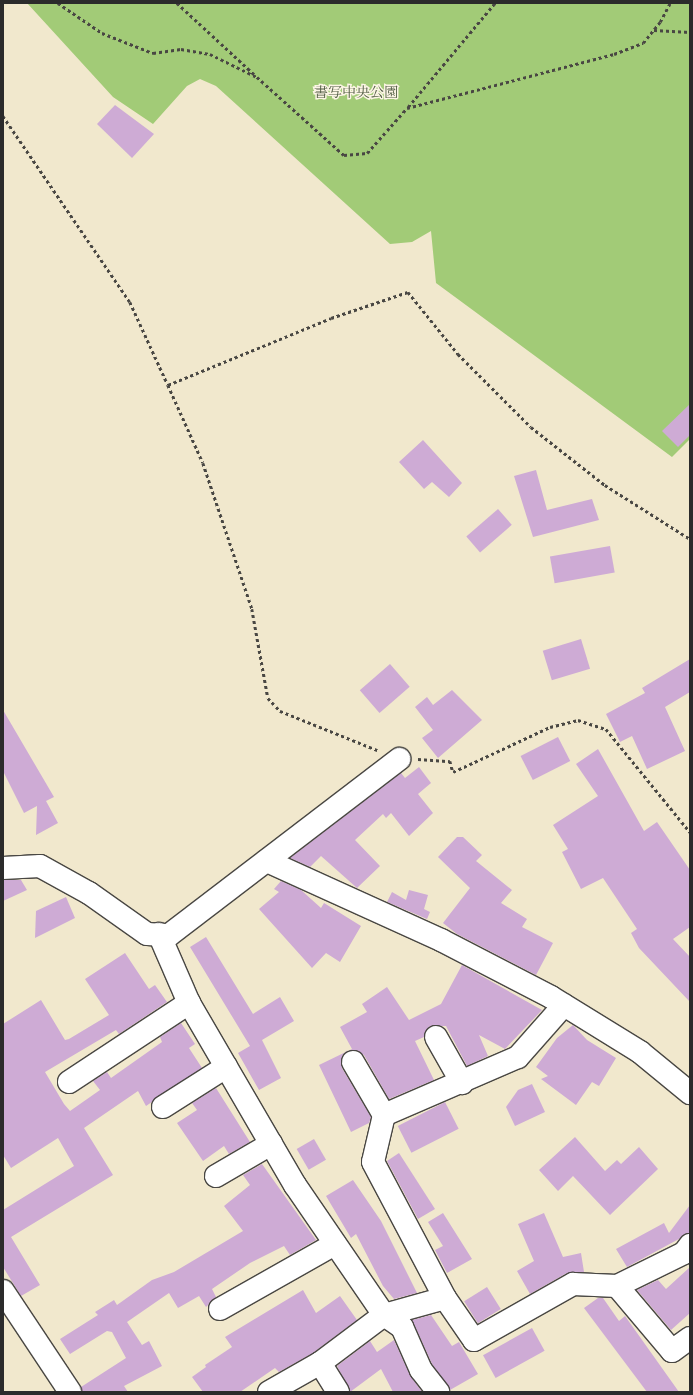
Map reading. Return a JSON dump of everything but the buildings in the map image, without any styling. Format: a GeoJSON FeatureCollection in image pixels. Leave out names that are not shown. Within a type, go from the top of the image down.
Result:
{"type":"FeatureCollection","features":[{"type":"Feature","properties":{"kind":"street"},"geometry":{"type":"LineString","coordinates":[[3,868],[40,866],[90,893],[147,934],[169,935],[399,759]]}},
{"type":"Feature","properties":{"kind":"street"},"geometry":{"type":"LineString","coordinates":[[267,861],[441,940],[564,1005],[640,1052],[690,1093]]}},
{"type":"Feature","properties":{"kind":"street"},"geometry":{"type":"LineString","coordinates":[[159,934],[189,1003],[270,1144],[335,1244],[384,1314],[402,1327],[421,1370],[438,1392]]}},
{"type":"Feature","properties":{"kind":"street"},"geometry":{"type":"LineString","coordinates":[[69,1082],[189,1003]]}},
{"type":"Feature","properties":{"kind":"street"},"geometry":{"type":"LineString","coordinates":[[384,1115],[462,1083],[518,1057],[564,1005]]}},
{"type":"Feature","properties":{"kind":"street"},"geometry":{"type":"LineString","coordinates":[[436,1037],[462,1083]]}},
{"type":"Feature","properties":{"kind":"street"},"geometry":{"type":"LineString","coordinates":[[353,1062],[384,1115],[373,1162],[445,1298],[474,1340],[573,1284],[617,1286],[688,1252]]}},
{"type":"Feature","properties":{"kind":"street"},"geometry":{"type":"LineString","coordinates":[[163,1107],[226,1067]]}},
{"type":"Feature","properties":{"kind":"street"},"geometry":{"type":"LineString","coordinates":[[216,1176],[270,1144]]}},
{"type":"Feature","properties":{"kind":"street"},"geometry":{"type":"LineString","coordinates":[[220,1309],[335,1244]]}},
{"type":"Feature","properties":{"kind":"street"},"geometry":{"type":"LineString","coordinates":[[617,1286],[672,1351],[690,1338]]}},
{"type":"Feature","properties":{"kind":"street"},"geometry":{"type":"LineString","coordinates":[[3,1291],[70,1392]]}},
{"type":"Feature","properties":{"kind":"street"},"geometry":{"type":"LineString","coordinates":[[269,1392],[320,1363],[384,1314],[445,1298]]}},
{"type":"Feature","properties":{"kind":"street"},"geometry":{"type":"LineString","coordinates":[[320,1363],[338,1392]]}},
{"type":"Feature","properties":{"kind":"path"},"geometry":{"type":"LineString","coordinates":[[58,3],[102,33],[153,53],[181,49],[210,54],[257,77]]}},
{"type":"Feature","properties":{"kind":"path"},"geometry":{"type":"LineString","coordinates":[[177,3],[344,155],[367,153],[407,108],[495,3]]}},
{"type":"Feature","properties":{"kind":"path"},"geometry":{"type":"LineString","coordinates":[[407,108],[614,54],[643,43],[670,3]]}},
{"type":"Feature","properties":{"kind":"path"},"geometry":{"type":"LineString","coordinates":[[653,30],[690,32]]}},
{"type":"Feature","properties":{"kind":"path"},"geometry":{"type":"LineString","coordinates":[[3,116],[130,302],[203,463],[252,609],[268,698],[280,711],[399,759],[450,761],[453,772],[550,727],[578,720],[606,729],[690,832]]}},
{"type":"Feature","properties":{"kind":"path"},"geometry":{"type":"LineString","coordinates":[[168,385],[331,318],[408,292],[458,354],[531,427],[605,485],[690,539]]}},
{"type":"Feature","properties":{"kind":"green space","name":"書写中央公園"},"geometry":{"type":"Polygon","coordinates":[[[27,3],[690,3],[690,439],[672,457],[436,283],[431,231],[412,242],[390,244],[216,86],[200,79],[187,86],[153,124],[113,97],[27,3]]]}}]}
